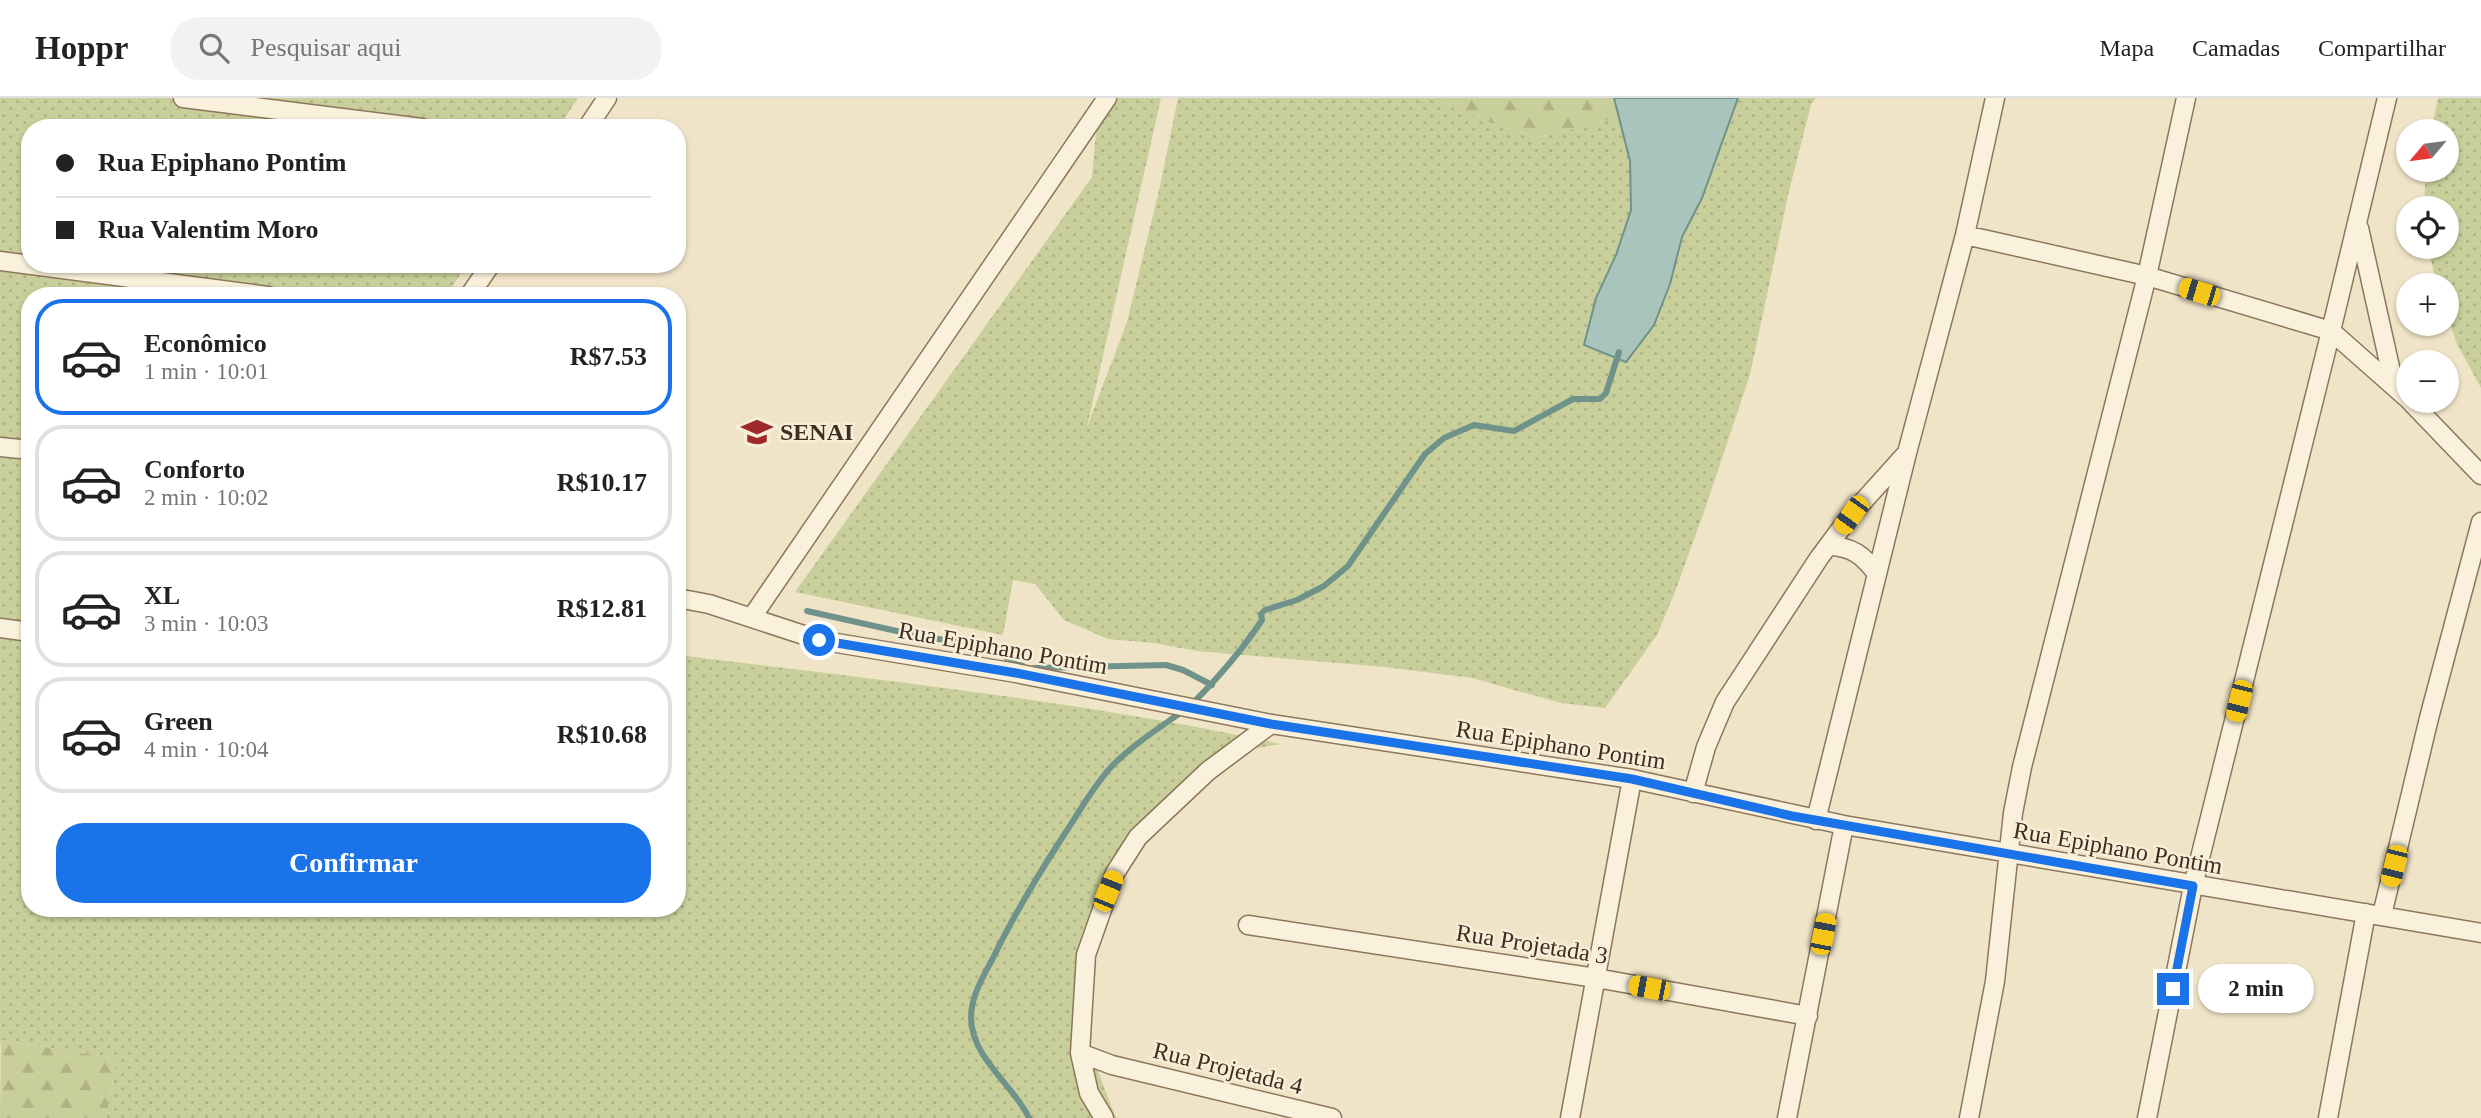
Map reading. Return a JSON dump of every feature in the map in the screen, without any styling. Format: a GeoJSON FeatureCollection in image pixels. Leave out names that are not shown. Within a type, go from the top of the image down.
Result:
{"type":"FeatureCollection","features":[{"type":"Feature","properties":{"kind":"street"},"geometry":{"type":"LineString","coordinates":[[183,98],[350,119]]}},
{"type":"Feature","properties":{"kind":"street"},"geometry":{"type":"LineString","coordinates":[[593,119],[607,98]]}},
{"type":"Feature","properties":{"kind":"street"},"geometry":{"type":"LineString","coordinates":[[752,617],[1107,98]]}},
{"type":"Feature","properties":{"kind":"street"},"geometry":{"type":"LineString","coordinates":[[1816,820],[1907,453],[1965,235],[1995,98]]}},
{"type":"Feature","properties":{"kind":"street"},"geometry":{"type":"LineString","coordinates":[[1969,1118],[1995,981],[2013,813],[2022,767],[2147,276],[2186,98]]}},
{"type":"Feature","properties":{"kind":"street"},"geometry":{"type":"LineString","coordinates":[[2147,1118],[2193,886],[2387,98]]}},
{"type":"Feature","properties":{"kind":"street"},"geometry":{"type":"LineString","coordinates":[[2357,221],[2395,385]]}},
{"type":"Feature","properties":{"kind":"street"},"geometry":{"type":"LineString","coordinates":[[1965,235],[2147,276],[2331,331],[2395,385]]}},
{"type":"Feature","properties":{"kind":"street"},"geometry":{"type":"LineString","coordinates":[[0,261],[21,264]]}},
{"type":"Feature","properties":{"kind":"street"},"geometry":{"type":"LineString","coordinates":[[92,273],[199,287]]}},
{"type":"Feature","properties":{"kind":"street"},"geometry":{"type":"LineString","coordinates":[[2421,413],[2481,475]]}},
{"type":"Feature","properties":{"kind":"street"},"geometry":{"type":"LineString","coordinates":[[0,447],[21,449]]}},
{"type":"Feature","properties":{"kind":"street"},"geometry":{"type":"LineString","coordinates":[[1693,793],[1706,747],[1725,702],[1851,515],[1907,453]]}},
{"type":"Feature","properties":{"kind":"street"},"geometry":{"type":"LineString","coordinates":[[2328,1118],[2374,914],[2481,522]]}},
{"type":"Feature","properties":{"kind":"street"},"geometry":{"type":"LineString","coordinates":[[1828,547],[1843,546],[1858,552],[1877,575]]}},
{"type":"Feature","properties":{"kind":"street","name":"Rua Epiphano Pontim"},"geometry":{"type":"LineString","coordinates":[[686,600],[752,617],[819,640],[1016,673],[1271,724],[1632,779],[1816,820],[2481,933]]}},
{"type":"Feature","properties":{"kind":"street"},"geometry":{"type":"LineString","coordinates":[[0,628],[21,631]]}},
{"type":"Feature","properties":{"kind":"street"},"geometry":{"type":"LineString","coordinates":[[1104,1118],[1089,1093],[1080,1053],[1086,955],[1115,873],[1138,837],[1208,771],[1271,724]]}},
{"type":"Feature","properties":{"kind":"street"},"geometry":{"type":"LineString","coordinates":[[1570,1118],[1632,779]]}},
{"type":"Feature","properties":{"kind":"street"},"geometry":{"type":"LineString","coordinates":[[1787,1118],[1844,825]]}},
{"type":"Feature","properties":{"kind":"street","name":"Rua Projetada 3"},"geometry":{"type":"LineString","coordinates":[[1248,925],[1596,978],[1808,1016]]}},
{"type":"Feature","properties":{"kind":"street","name":"Rua Projetada 4"},"geometry":{"type":"LineString","coordinates":[[1080,1053],[1112,1065],[1332,1118]]}},
{"type":"Feature","properties":{"kind":"green space"},"geometry":{"type":"Polygon","coordinates":[[[0,98],[578,98],[564,119],[21,119],[21,273],[461,273],[452,287],[21,287],[21,917],[686,917],[686,656],[1131,715],[1281,744],[1215,755],[1157,816],[1093,913],[1089,1048],[1116,1118],[106,1118],[117,1059],[1,1040],[0,1046],[0,98]]]}},
{"type":"Feature","properties":{"kind":"green space"},"geometry":{"type":"Polygon","coordinates":[[[1099,98],[1161,98],[1087,427],[1127,322],[1178,98],[1431,98],[1491,123],[1537,138],[1620,117],[1630,161],[1631,210],[1616,255],[1625,362],[1654,325],[1670,284],[1682,237],[1702,198],[1738,98],[1816,98],[1811,105],[1789,191],[1750,375],[1706,506],[1657,635],[1605,708],[1561,703],[1472,678],[1385,667],[1197,651],[1108,639],[1064,620],[1035,584],[1013,580],[1003,635],[795,592],[1092,177],[1099,98]]]}},
{"type":"Feature","properties":{"kind":"green space"},"geometry":{"type":"Polygon","coordinates":[[[1431,98],[1614,98],[1620,117],[1537,138],[1491,123],[1431,98]]]}},
{"type":"Feature","properties":{"kind":"green space"},"geometry":{"type":"Polygon","coordinates":[[[2438,98],[2481,98],[2481,388],[2454,336],[2459,336],[2459,273],[2434,273],[2431,259],[2459,259],[2459,196],[2424,196],[2425,182],[2459,182],[2459,119],[2434,119],[2438,98]]]}},
{"type":"Feature","properties":{"kind":"green space"},"geometry":{"type":"Polygon","coordinates":[[[1,1040],[117,1059],[106,1118],[0,1118],[1,1040]]]}},
{"type":"Feature","properties":{"kind":"water"},"geometry":{"type":"Polygon","coordinates":[[[1614,98],[1738,98],[1702,198],[1682,237],[1670,284],[1654,325],[1626,362],[1584,345],[1596,298],[1616,255],[1631,210],[1630,161],[1614,98]]]}},
{"type":"Feature","properties":{"kind":"waterway"},"geometry":{"type":"LineString","coordinates":[[1191,705],[1237,654],[1262,620],[1261,614],[1265,610],[1297,600],[1324,586],[1348,566],[1425,454],[1444,438],[1474,425],[1514,431],[1573,399],[1600,399],[1606,393],[1619,352]]}},
{"type":"Feature","properties":{"kind":"waterway"},"geometry":{"type":"LineString","coordinates":[[807,611],[910,634],[995,649],[1015,664],[1023,666]]}},
{"type":"Feature","properties":{"kind":"waterway"},"geometry":{"type":"LineString","coordinates":[[1034,668],[1166,665],[1183,670],[1212,685]]}},
{"type":"Feature","properties":{"kind":"waterway"},"geometry":{"type":"LineString","coordinates":[[1029,1118],[978,1046],[971,1018],[975,994],[1026,897],[1098,784],[1127,752],[1183,711]]}},
{"type":"Feature","properties":{"kind":"place","name":"SENAI"},"geometry":{"type":"Point","coordinates":[757,432]}},
{"type":"Feature","properties":{"kind":"route"},"geometry":{"type":"LineString","coordinates":[[819,640],[1016,673],[1271,724],[1632,779],[1792,816],[2193,886],[2173,989]]}}]}
